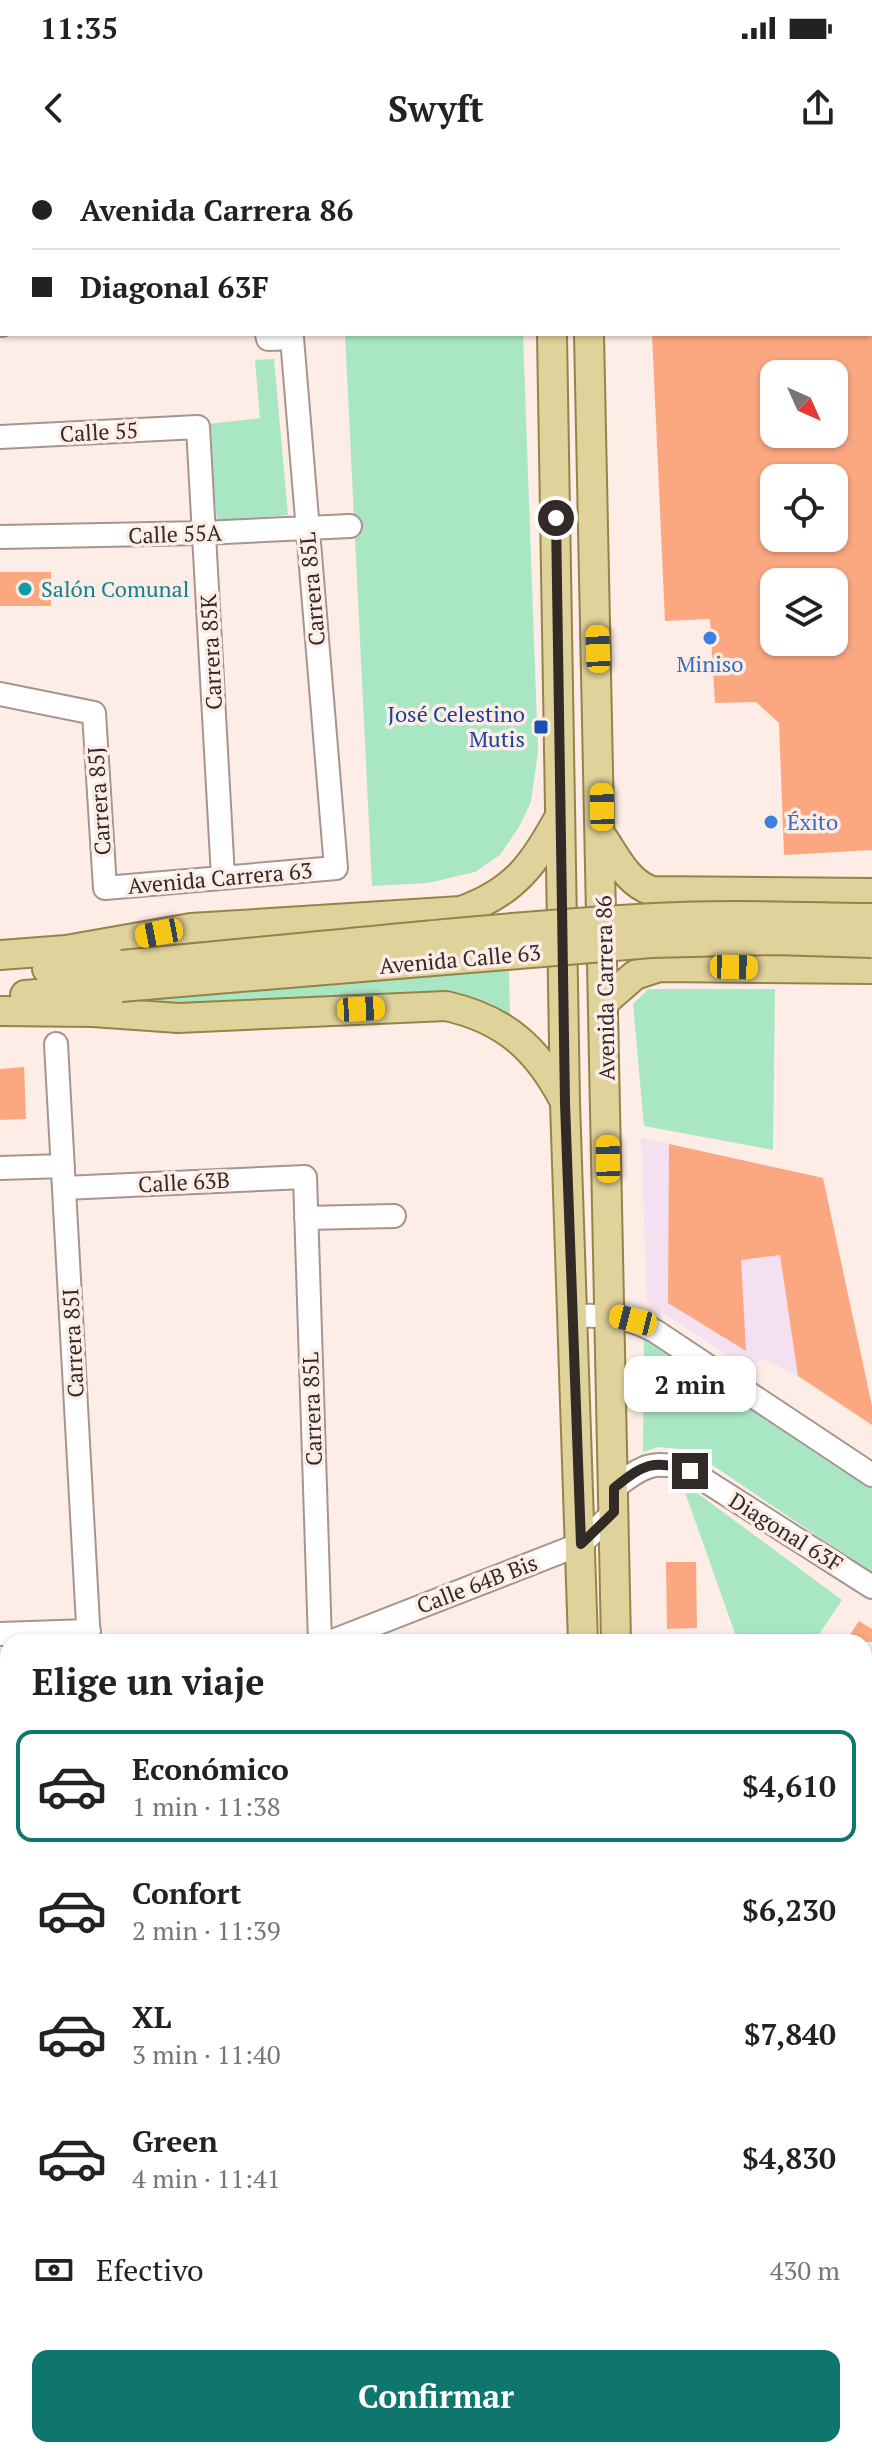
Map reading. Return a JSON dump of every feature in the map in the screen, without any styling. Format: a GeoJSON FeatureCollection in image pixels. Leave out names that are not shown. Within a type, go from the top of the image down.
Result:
{"type":"FeatureCollection","features":[{"type":"Feature","properties":{"kind":"main road","name":"Avenida Carrera 86"},"geometry":{"type":"LineString","coordinates":[[552,336],[565,1103],[583,1634]]}},
{"type":"Feature","properties":{"kind":"main road","name":"Avenida Carrera 86"},"geometry":{"type":"LineString","coordinates":[[589,336],[603,838],[616,1634]]}},
{"type":"Feature","properties":{"kind":"main road"},"geometry":{"type":"LineString","coordinates":[[0,955],[66,950],[191,928],[461,911],[498,896],[517,880],[541,851],[562,812]]}},
{"type":"Feature","properties":{"kind":"main road"},"geometry":{"type":"LineString","coordinates":[[603,838],[637,885],[652,891],[872,893]]}},
{"type":"Feature","properties":{"kind":"main road","name":"Avenida Calle 63"},"geometry":{"type":"LineString","coordinates":[[0,997],[122,976],[550,925],[656,918],[872,918]]}},
{"type":"Feature","properties":{"kind":"main road","name":"Avenida Calle 63"},"geometry":{"type":"LineString","coordinates":[[0,972],[122,976],[651,943],[774,940],[872,943]]}},
{"type":"Feature","properties":{"kind":"main road"},"geometry":{"type":"LineString","coordinates":[[604,1002],[635,975],[659,967],[872,969]]}},
{"type":"Feature","properties":{"kind":"main road"},"geometry":{"type":"LineString","coordinates":[[0,1011],[93,1012],[178,1018],[446,1006],[484,1018],[525,1045],[550,1073],[565,1103]]}},
{"type":"Feature","properties":{"kind":"street","name":"Carrera 85L"},"geometry":{"type":"LineString","coordinates":[[267,336],[268,339],[292,338],[336,868]]}},
{"type":"Feature","properties":{"kind":"street","name":"Calle 55"},"geometry":{"type":"LineString","coordinates":[[0,437],[198,427]]}},
{"type":"Feature","properties":{"kind":"street","name":"Carrera 85K"},"geometry":{"type":"LineString","coordinates":[[198,427],[223,877]]}},
{"type":"Feature","properties":{"kind":"street","name":"Calle 55A"},"geometry":{"type":"LineString","coordinates":[[0,537],[204,533],[350,526]]}},
{"type":"Feature","properties":{"kind":"street","name":"Carrera 85J"},"geometry":{"type":"LineString","coordinates":[[0,694],[94,713],[105,888]]}},
{"type":"Feature","properties":{"kind":"street","name":"Avenida Carrera 63"},"geometry":{"type":"LineString","coordinates":[[105,888],[336,868]]}},
{"type":"Feature","properties":{"kind":"street","name":"Carrera 85I"},"geometry":{"type":"LineString","coordinates":[[56,1044],[89,1634]]}},
{"type":"Feature","properties":{"kind":"street","name":"Calle 63B"},"geometry":{"type":"LineString","coordinates":[[0,1168],[63,1177],[305,1177]]}},
{"type":"Feature","properties":{"kind":"street","name":"Carrera 85L"},"geometry":{"type":"LineString","coordinates":[[305,1177],[320,1634]]}},
{"type":"Feature","properties":{"kind":"street"},"geometry":{"type":"LineString","coordinates":[[306,1218],[394,1216]]}},
{"type":"Feature","properties":{"kind":"street"},"geometry":{"type":"LineString","coordinates":[[573,1316],[612,1314],[655,1331],[872,1475]]}},
{"type":"Feature","properties":{"kind":"street","name":"Diagonal 63F"},"geometry":{"type":"LineString","coordinates":[[614,1500],[643,1466],[673,1465],[690,1471],[872,1587]]}},
{"type":"Feature","properties":{"kind":"street","name":"Calle 64B Bis"},"geometry":{"type":"LineString","coordinates":[[350,1634],[581,1544],[614,1500]]}},
{"type":"Feature","properties":{"kind":"shaded area"},"geometry":{"type":"Polygon","coordinates":[[[641,1138],[823,1178],[798,1376],[766,1360],[744,1365],[647,1303],[641,1138]]]}},
{"type":"Feature","properties":{"kind":"green space"},"geometry":{"type":"Polygon","coordinates":[[[345,336],[523,336],[538,751],[531,802],[500,855],[475,872],[428,883],[372,886],[345,336]]]}},
{"type":"Feature","properties":{"kind":"green space"},"geometry":{"type":"Polygon","coordinates":[[[274,359],[288,515],[217,522],[208,424],[260,418],[255,360],[274,359]]]}},
{"type":"Feature","properties":{"kind":"green space"},"geometry":{"type":"Polygon","coordinates":[[[509,969],[510,1019],[113,1003],[509,969]]]}},
{"type":"Feature","properties":{"kind":"green space"},"geometry":{"type":"Polygon","coordinates":[[[648,989],[775,989],[773,1150],[644,1126],[633,1004],[648,989]]]}},
{"type":"Feature","properties":{"kind":"green space"},"geometry":{"type":"Polygon","coordinates":[[[644,1339],[872,1485],[872,1573],[690,1450],[659,1447],[643,1452],[644,1339]]]}},
{"type":"Feature","properties":{"kind":"green space"},"geometry":{"type":"Polygon","coordinates":[[[681,1481],[842,1600],[819,1634],[735,1634],[681,1481]]]}},
{"type":"Feature","properties":{"kind":"building"},"geometry":{"type":"Polygon","coordinates":[[[652,336],[872,336],[872,850],[784,855],[779,723],[756,702],[715,703],[710,619],[665,621],[652,336]]]}},
{"type":"Feature","properties":{"kind":"building","name":"Salón Comunal"},"geometry":{"type":"Polygon","coordinates":[[[0,572],[51,572],[51,606],[0,606],[0,572]]]}},
{"type":"Feature","properties":{"kind":"building"},"geometry":{"type":"Polygon","coordinates":[[[24,1067],[26,1119],[0,1120],[0,1069],[24,1067]]]}},
{"type":"Feature","properties":{"kind":"building"},"geometry":{"type":"Polygon","coordinates":[[[669,1144],[823,1178],[872,1406],[872,1425],[798,1376],[780,1255],[741,1260],[746,1351],[668,1303],[669,1144]]]}},
{"type":"Feature","properties":{"kind":"building"},"geometry":{"type":"Polygon","coordinates":[[[666,1562],[696,1562],[697,1628],[667,1629],[666,1562]]]}},
{"type":"Feature","properties":{"kind":"building"},"geometry":{"type":"Polygon","coordinates":[[[859,1621],[872,1629],[872,1634],[850,1634],[859,1621]]]}},
{"type":"Feature","properties":{"kind":"place","name":"Salón Comunal"},"geometry":{"type":"Point","coordinates":[25,589]}},
{"type":"Feature","properties":{"kind":"place","name":"Miniso"},"geometry":{"type":"Point","coordinates":[710,638]}},
{"type":"Feature","properties":{"kind":"place","name":"José Celestino Mutis"},"geometry":{"type":"Point","coordinates":[541,727]}},
{"type":"Feature","properties":{"kind":"place","name":"Éxito"},"geometry":{"type":"Point","coordinates":[771,822]}},
{"type":"Feature","properties":{"kind":"route"},"geometry":{"type":"LineString","coordinates":[[556,518],[565,1103],[581,1544],[614,1512],[614,1488],[634,1472],[643,1466],[656,1464],[673,1465],[690,1471]]}}]}
